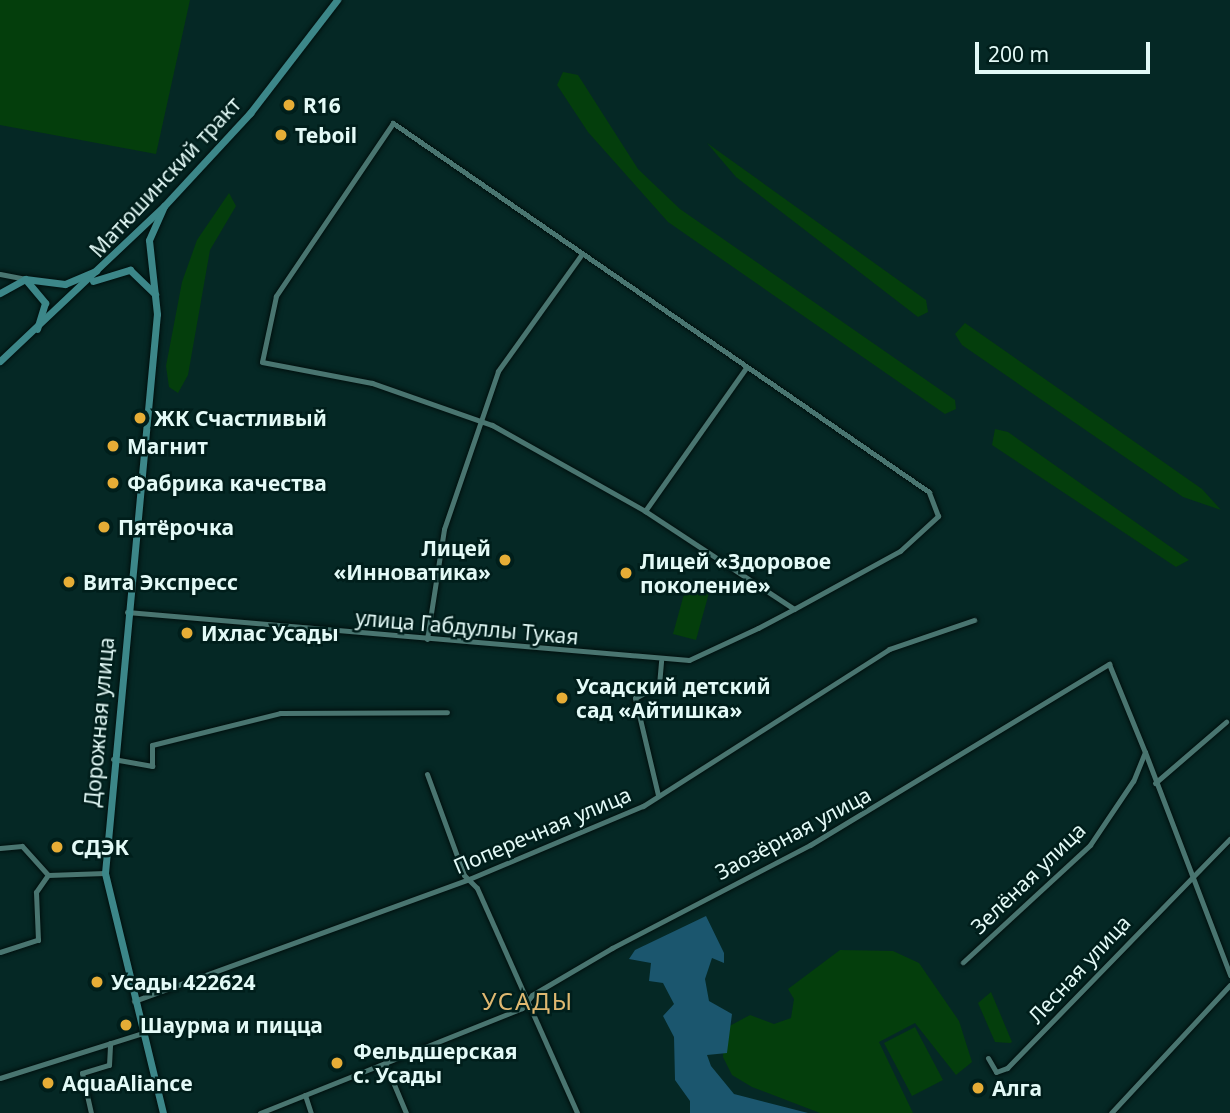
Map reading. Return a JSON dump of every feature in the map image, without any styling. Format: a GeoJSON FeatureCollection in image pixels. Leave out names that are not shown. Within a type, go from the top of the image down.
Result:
{"type":"FeatureCollection","features":[{"type":"Feature","properties":{"kind":"street","name":"Матюшинский тракт"},"geometry":{"type":"LineString","coordinates":[[0,361],[34,336],[164,206],[275,82],[337,0]]}},
{"type":"Feature","properties":{"kind":"street"},"geometry":{"type":"LineString","coordinates":[[645,511],[745,369],[393,123],[276,296],[262,362],[372,383],[480,420],[645,511],[794,609]]}},
{"type":"Feature","properties":{"kind":"street","name":"Дорожная улица"},"geometry":{"type":"LineString","coordinates":[[163,1113],[105,873],[113,759],[155,329],[156,295],[149,240],[164,206]]}},
{"type":"Feature","properties":{"kind":"street"},"geometry":{"type":"LineString","coordinates":[[427,639],[443,529],[498,371],[581,255]]}},
{"type":"Feature","properties":{"kind":"street"},"geometry":{"type":"LineString","coordinates":[[0,274],[65,284],[106,265]]}},
{"type":"Feature","properties":{"kind":"street"},"geometry":{"type":"LineString","coordinates":[[89,283],[130,270],[156,295]]}},
{"type":"Feature","properties":{"kind":"street"},"geometry":{"type":"LineString","coordinates":[[0,293],[25,279]]}},
{"type":"Feature","properties":{"kind":"street"},"geometry":{"type":"LineString","coordinates":[[25,279],[45,303],[34,336]]}},
{"type":"Feature","properties":{"kind":"street","name":"улица Габдуллы Тукая"},"geometry":{"type":"LineString","coordinates":[[127,612],[661,661],[689,660],[794,609],[917,540],[939,516],[938,503],[745,369]]}},
{"type":"Feature","properties":{"kind":"street","name":"Поперечная улица"},"geometry":{"type":"LineString","coordinates":[[134,1001],[468,879],[657,795],[889,649],[974,620]]}},
{"type":"Feature","properties":{"kind":"street"},"geometry":{"type":"LineString","coordinates":[[657,795],[635,698],[659,685],[661,661]]}},
{"type":"Feature","properties":{"kind":"street","name":"Заозёрная улица"},"geometry":{"type":"LineString","coordinates":[[260,1113],[385,1063],[527,1000],[888,800],[1069,685],[1109,664],[1145,752]]}},
{"type":"Feature","properties":{"kind":"street"},"geometry":{"type":"LineString","coordinates":[[113,759],[152,766],[152,745],[280,713],[447,712]]}},
{"type":"Feature","properties":{"kind":"street"},"geometry":{"type":"LineString","coordinates":[[1155,783],[1226,722]]}},
{"type":"Feature","properties":{"kind":"street"},"geometry":{"type":"LineString","coordinates":[[1145,752],[1192,872],[1227,949],[1230,975]]}},
{"type":"Feature","properties":{"kind":"street","name":"Зелёная улица"},"geometry":{"type":"LineString","coordinates":[[963,962],[1090,845],[1145,752]]}},
{"type":"Feature","properties":{"kind":"street"},"geometry":{"type":"LineString","coordinates":[[426,774],[468,879],[527,1000],[577,1113]]}},
{"type":"Feature","properties":{"kind":"street"},"geometry":{"type":"LineString","coordinates":[[1192,872],[1230,839]]}},
{"type":"Feature","properties":{"kind":"street"},"geometry":{"type":"LineString","coordinates":[[0,848],[22,846],[47,875]]}},
{"type":"Feature","properties":{"kind":"street","name":"Лесная улица"},"geometry":{"type":"LineString","coordinates":[[988,1058],[996,1072],[1007,1068],[1192,872]]}},
{"type":"Feature","properties":{"kind":"street"},"geometry":{"type":"LineString","coordinates":[[47,875],[105,873]]}},
{"type":"Feature","properties":{"kind":"street"},"geometry":{"type":"LineString","coordinates":[[0,952],[38,940],[36,892],[47,875]]}},
{"type":"Feature","properties":{"kind":"street"},"geometry":{"type":"LineString","coordinates":[[1111,1113],[1230,985]]}},
{"type":"Feature","properties":{"kind":"street"},"geometry":{"type":"LineString","coordinates":[[0,1078],[143,1033]]}},
{"type":"Feature","properties":{"kind":"street"},"geometry":{"type":"LineString","coordinates":[[91,1113],[82,1073],[109,1065],[110,1043]]}},
{"type":"Feature","properties":{"kind":"street"},"geometry":{"type":"LineString","coordinates":[[385,1063],[406,1113]]}},
{"type":"Feature","properties":{"kind":"street"},"geometry":{"type":"LineString","coordinates":[[305,1095],[311,1113]]}},
{"type":"Feature","properties":{"kind":"green space"},"geometry":{"type":"Polygon","coordinates":[[[0,0],[190,0],[156,154],[0,125],[0,0]]]}},
{"type":"Feature","properties":{"kind":"green space"},"geometry":{"type":"Polygon","coordinates":[[[563,72],[578,75],[638,169],[680,209],[955,400],[956,409],[945,414],[668,222],[588,132],[557,85],[563,72]]]}},
{"type":"Feature","properties":{"kind":"green space"},"geometry":{"type":"Polygon","coordinates":[[[707,143],[926,300],[928,312],[918,317],[736,177],[707,143]]]}},
{"type":"Feature","properties":{"kind":"green space"},"geometry":{"type":"Polygon","coordinates":[[[229,193],[236,206],[210,250],[188,375],[178,393],[169,387],[166,366],[182,282],[197,240],[229,193]]]}},
{"type":"Feature","properties":{"kind":"green space"},"geometry":{"type":"Polygon","coordinates":[[[965,323],[1202,489],[1221,510],[1183,497],[962,345],[955,334],[965,323]]]}},
{"type":"Feature","properties":{"kind":"green space"},"geometry":{"type":"Polygon","coordinates":[[[995,429],[1008,432],[1189,560],[1176,567],[992,445],[995,429]]]}},
{"type":"Feature","properties":{"kind":"green space"},"geometry":{"type":"Polygon","coordinates":[[[687,583],[710,589],[696,640],[673,634],[687,583]]]}},
{"type":"Feature","properties":{"kind":"green space"},"geometry":{"type":"Polygon","coordinates":[[[840,950],[893,951],[919,963],[959,1021],[972,1062],[956,1075],[915,1023],[879,1042],[913,1113],[820,1113],[752,1087],[732,1075],[723,1057],[724,1029],[750,1015],[774,1024],[791,1018],[794,999],[788,989],[840,950]]]}},
{"type":"Feature","properties":{"kind":"green space"},"geometry":{"type":"Polygon","coordinates":[[[991,992],[1012,1042],[1010,1043],[995,1042],[978,1003],[991,992]]]}},
{"type":"Feature","properties":{"kind":"green space"},"geometry":{"type":"Polygon","coordinates":[[[915,1027],[943,1080],[912,1096],[884,1043],[915,1027]]]}},
{"type":"Feature","properties":{"kind":"water"},"geometry":{"type":"Polygon","coordinates":[[[706,916],[724,953],[724,963],[712,958],[705,979],[709,1001],[732,1014],[727,1053],[707,1055],[711,1066],[734,1094],[808,1113],[690,1113],[690,1101],[675,1080],[674,1037],[663,1016],[674,1004],[663,983],[649,981],[651,963],[629,959],[635,950],[706,916]]]}},
{"type":"Feature","properties":{"kind":"place","name":"R16"},"geometry":{"type":"Point","coordinates":[289,105]}},
{"type":"Feature","properties":{"kind":"place","name":"Teboil"},"geometry":{"type":"Point","coordinates":[281,135]}},
{"type":"Feature","properties":{"kind":"place","name":"ЖК Счастливый"},"geometry":{"type":"Point","coordinates":[140,418]}},
{"type":"Feature","properties":{"kind":"place","name":"Магнит"},"geometry":{"type":"Point","coordinates":[113,446]}},
{"type":"Feature","properties":{"kind":"place","name":"Фабрика качества"},"geometry":{"type":"Point","coordinates":[113,483]}},
{"type":"Feature","properties":{"kind":"place","name":"Пятёрочка"},"geometry":{"type":"Point","coordinates":[104,527]}},
{"type":"Feature","properties":{"kind":"place","name":"Лицей «Инноватика»"},"geometry":{"type":"Point","coordinates":[505,560]}},
{"type":"Feature","properties":{"kind":"place","name":"Лицей «Здоровое поколение»"},"geometry":{"type":"Point","coordinates":[626,573]}},
{"type":"Feature","properties":{"kind":"place","name":"Вита Экспресс"},"geometry":{"type":"Point","coordinates":[69,582]}},
{"type":"Feature","properties":{"kind":"place","name":"Ихлас Усады"},"geometry":{"type":"Point","coordinates":[187,633]}},
{"type":"Feature","properties":{"kind":"place","name":"Усадский детский сад «Айтишка»"},"geometry":{"type":"Point","coordinates":[562,698]}},
{"type":"Feature","properties":{"kind":"place","name":"СДЭК"},"geometry":{"type":"Point","coordinates":[57,847]}},
{"type":"Feature","properties":{"kind":"place","name":"Усады 422624"},"geometry":{"type":"Point","coordinates":[97,982]}},
{"type":"Feature","properties":{"kind":"place","name":"Шаурма и пицца"},"geometry":{"type":"Point","coordinates":[126,1025]}},
{"type":"Feature","properties":{"kind":"place","name":"Фельдшерская с. Усады"},"geometry":{"type":"Point","coordinates":[337,1063]}},
{"type":"Feature","properties":{"kind":"place","name":"AquaAliance"},"geometry":{"type":"Point","coordinates":[48,1083]}},
{"type":"Feature","properties":{"kind":"place","name":"Алга"},"geometry":{"type":"Point","coordinates":[978,1088]}},
{"type":"Feature","properties":{"kind":"district","name":"УСАДЫ"},"geometry":{"type":"Point","coordinates":[528,1001]}}]}
